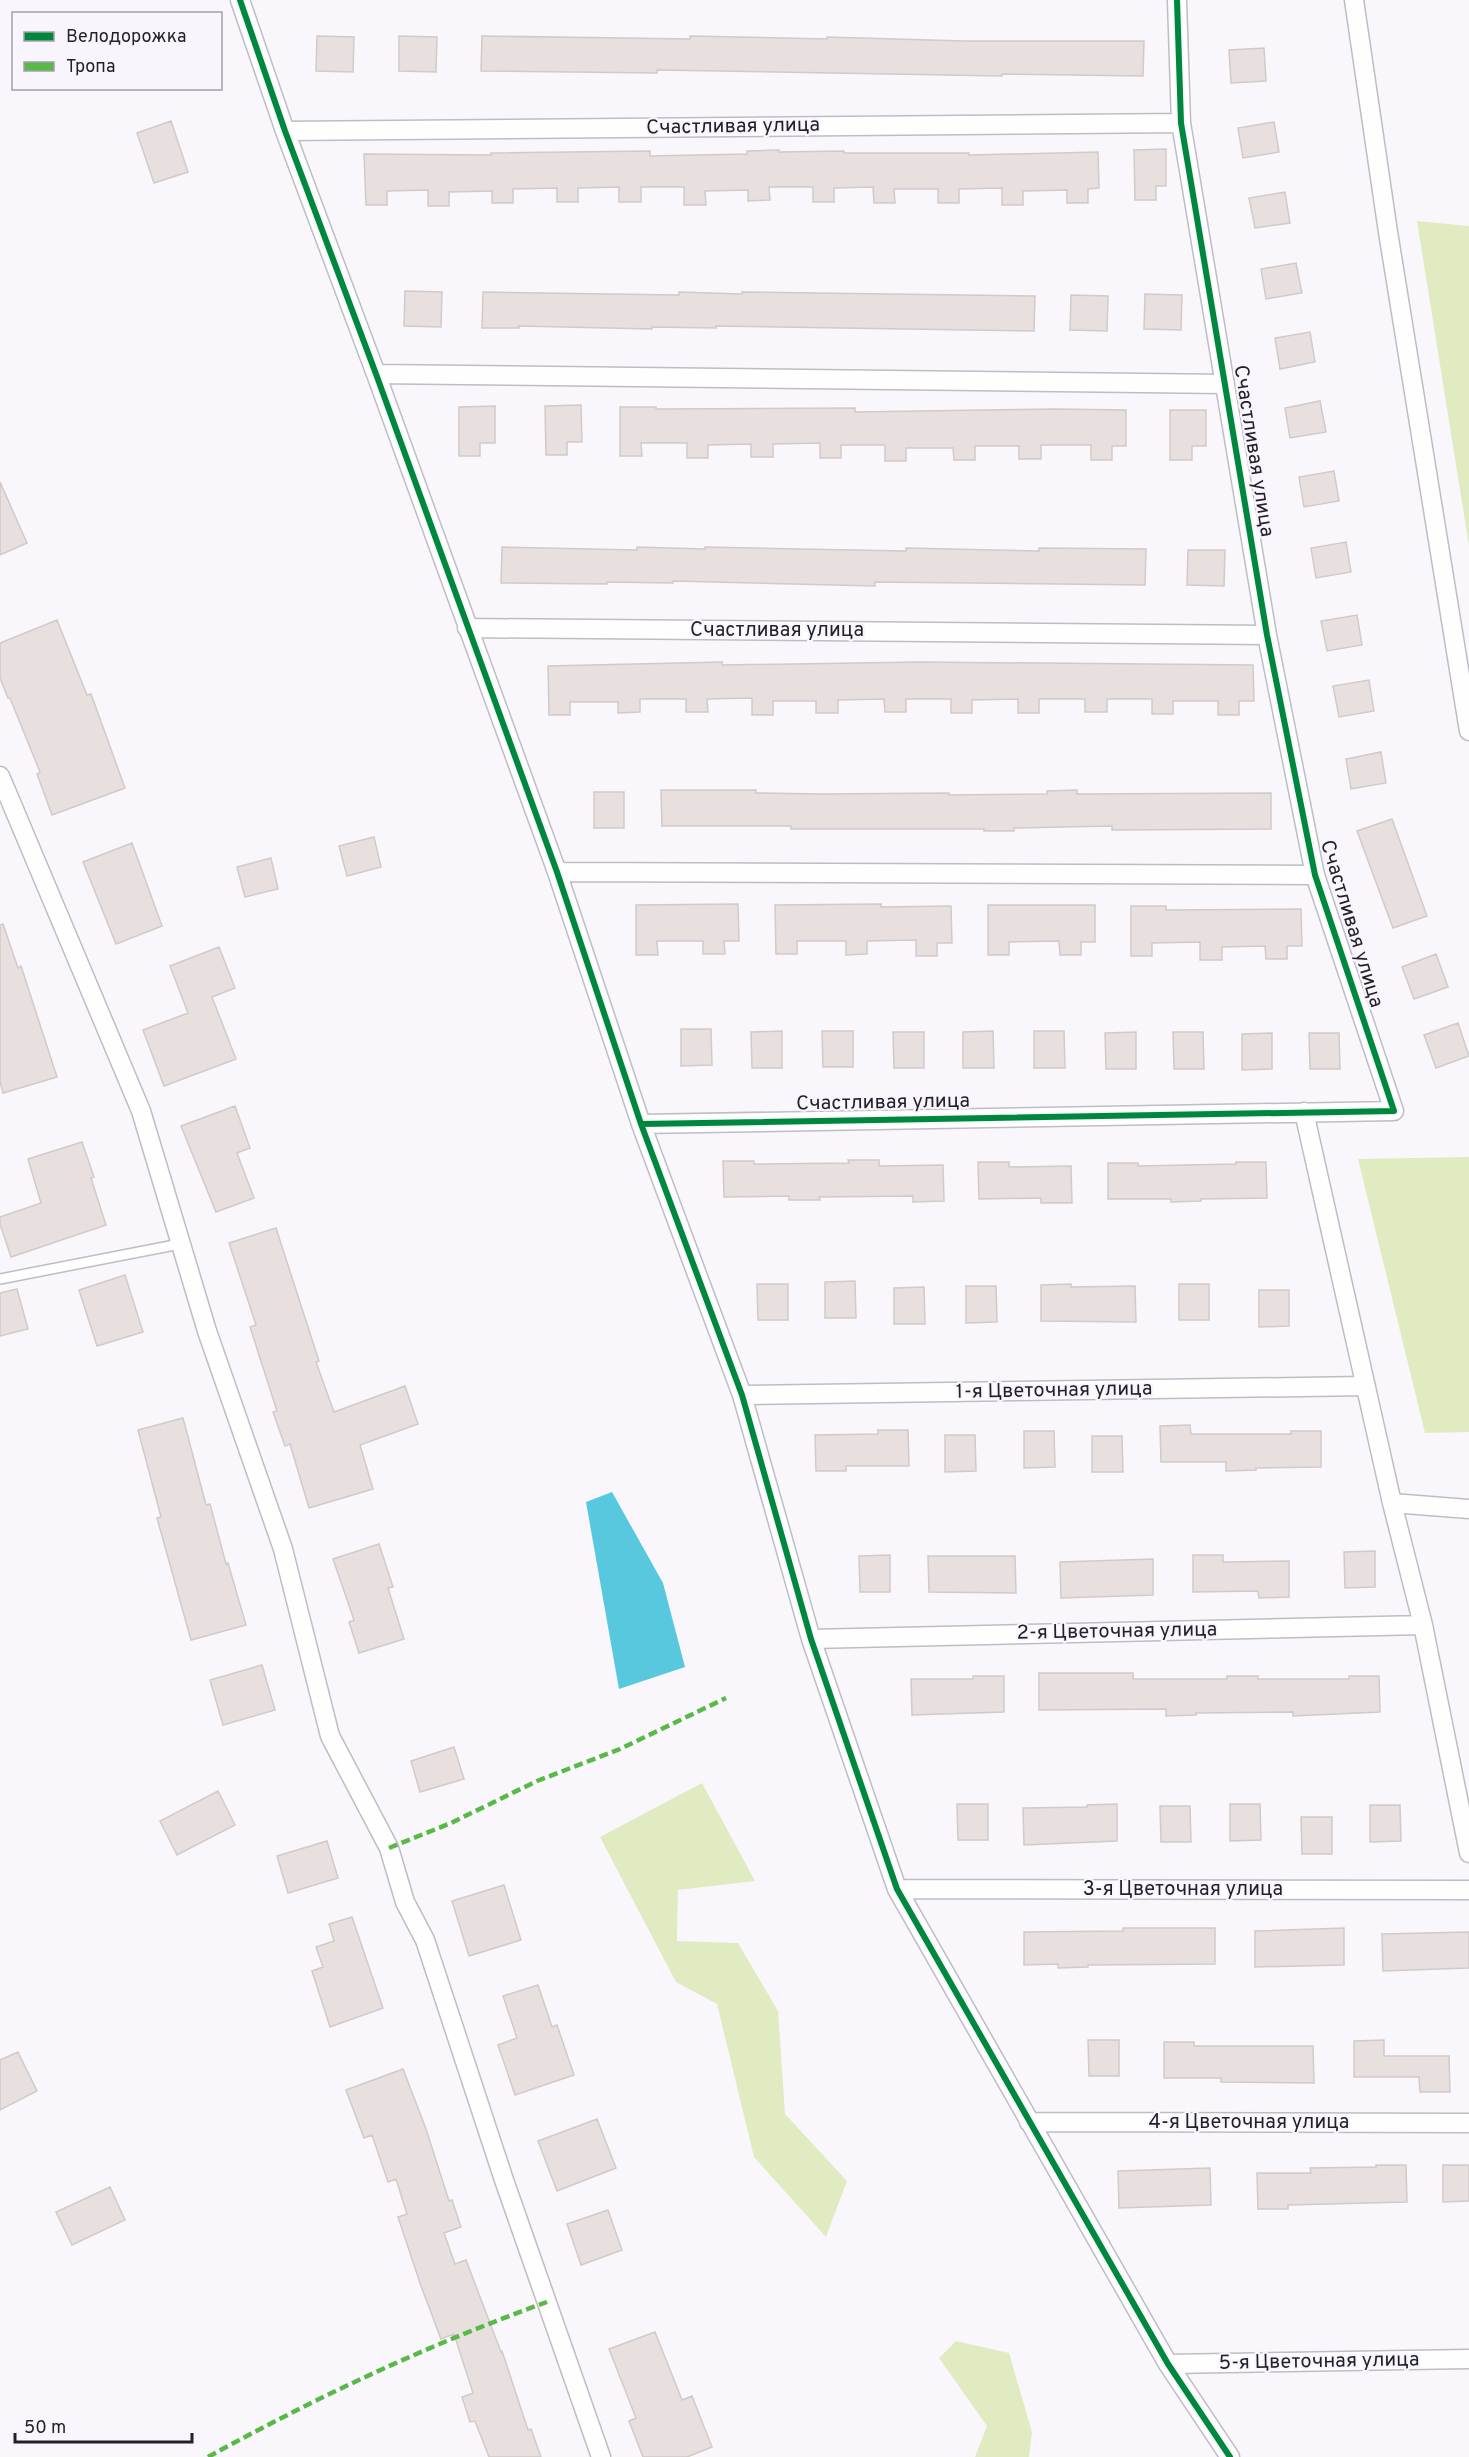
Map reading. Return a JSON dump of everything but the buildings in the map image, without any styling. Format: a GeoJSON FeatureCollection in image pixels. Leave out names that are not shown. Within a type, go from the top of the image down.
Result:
{"type":"FeatureCollection","features":[{"type":"Feature","properties":{"kind":"street"},"geometry":{"type":"LineString","coordinates":[[240,0],[285,131],[557,872],[641,1124],[742,1395],[811,1639],[897,1889],[1168,2364],[1230,2457]]}},
{"type":"Feature","properties":{"kind":"street","name":"Счастливая улица"},"geometry":{"type":"LineString","coordinates":[[641,1124],[1394,1111],[1315,875],[1267,635],[1181,123],[1177,0]]}},
{"type":"Feature","properties":{"kind":"street"},"geometry":{"type":"LineString","coordinates":[[1354,0],[1390,244],[1469,731]]}},
{"type":"Feature","properties":{"kind":"street","name":"Счастливая улица"},"geometry":{"type":"LineString","coordinates":[[285,131],[1181,123]]}},
{"type":"Feature","properties":{"kind":"street","name":"Счастливая улица"},"geometry":{"type":"LineString","coordinates":[[376,374],[1225,384]]}},
{"type":"Feature","properties":{"kind":"street","name":"Счастливая улица"},"geometry":{"type":"LineString","coordinates":[[467,628],[1267,635]]}},
{"type":"Feature","properties":{"kind":"street"},"geometry":{"type":"LineString","coordinates":[[0,776],[141,1111],[207,1331],[283,1549],[330,1736],[390,1848],[405,1902],[425,1940],[504,2180],[601,2457]]}},
{"type":"Feature","properties":{"kind":"street","name":"Счастливая улица"},"geometry":{"type":"LineString","coordinates":[[557,872],[1315,875]]}},
{"type":"Feature","properties":{"kind":"street"},"geometry":{"type":"LineString","coordinates":[[1304,1112],[1392,1503],[1423,1625],[1469,1852]]}},
{"type":"Feature","properties":{"kind":"street","name":"1-я Цветочная улица"},"geometry":{"type":"LineString","coordinates":[[742,1395],[1366,1386]]}},
{"type":"Feature","properties":{"kind":"street"},"geometry":{"type":"LineString","coordinates":[[1392,1503],[1469,1509]]}},
{"type":"Feature","properties":{"kind":"street","name":"2-я Цветочная улица"},"geometry":{"type":"LineString","coordinates":[[811,1639],[1423,1625]]}},
{"type":"Feature","properties":{"kind":"street","name":"3-я Цветочная улица"},"geometry":{"type":"LineString","coordinates":[[897,1889],[1469,1890]]}},
{"type":"Feature","properties":{"kind":"street","name":"4-я Цветочная улица"},"geometry":{"type":"LineString","coordinates":[[1029,2122],[1469,2123]]}},
{"type":"Feature","properties":{"kind":"street","name":"5-я Цветочная улица"},"geometry":{"type":"LineString","coordinates":[[1168,2364],[1469,2359]]}},
{"type":"Feature","properties":{"kind":"lane"},"geometry":{"type":"LineString","coordinates":[[0,1279],[180,1244]]}},
{"type":"Feature","properties":{"kind":"green space"},"geometry":{"type":"Polygon","coordinates":[[[1417,221],[1469,226],[1469,546],[1417,221]]]}},
{"type":"Feature","properties":{"kind":"green space"},"geometry":{"type":"Polygon","coordinates":[[[1469,1157],[1469,1432],[1425,1433],[1358,1159],[1469,1157]]]}},
{"type":"Feature","properties":{"kind":"green space"},"geometry":{"type":"Polygon","coordinates":[[[702,1783],[755,1881],[678,1890],[677,1941],[738,1943],[778,2011],[785,2114],[847,2181],[826,2237],[754,2157],[717,2004],[676,1982],[600,1837],[702,1783]]]}},
{"type":"Feature","properties":{"kind":"green space"},"geometry":{"type":"Polygon","coordinates":[[[956,2341],[1009,2353],[1032,2432],[1029,2457],[975,2457],[987,2426],[939,2358],[956,2341]]]}},
{"type":"Feature","properties":{"kind":"water"},"geometry":{"type":"Polygon","coordinates":[[[612,1492],[663,1583],[685,1667],[619,1689],[586,1502],[612,1492]]]}},
{"type":"Feature","properties":{"kind":"marked path"},"geometry":{"type":"LineString","coordinates":[[389,1848],[451,1823],[537,1781],[620,1749],[726,1698]]}},
{"type":"Feature","properties":{"kind":"marked path"},"geometry":{"type":"LineString","coordinates":[[208,2457],[290,2413],[374,2373],[503,2318],[547,2302]]}},
{"type":"Feature","properties":{"kind":"cycle path"},"geometry":{"type":"LineString","coordinates":[[240,0],[285,131],[557,872],[641,1124],[742,1395],[811,1639],[897,1889],[1168,2364],[1230,2457]]}},
{"type":"Feature","properties":{"kind":"cycle path"},"geometry":{"type":"LineString","coordinates":[[641,1124],[1394,1111],[1315,875],[1267,635],[1181,123],[1177,0]]}}]}
